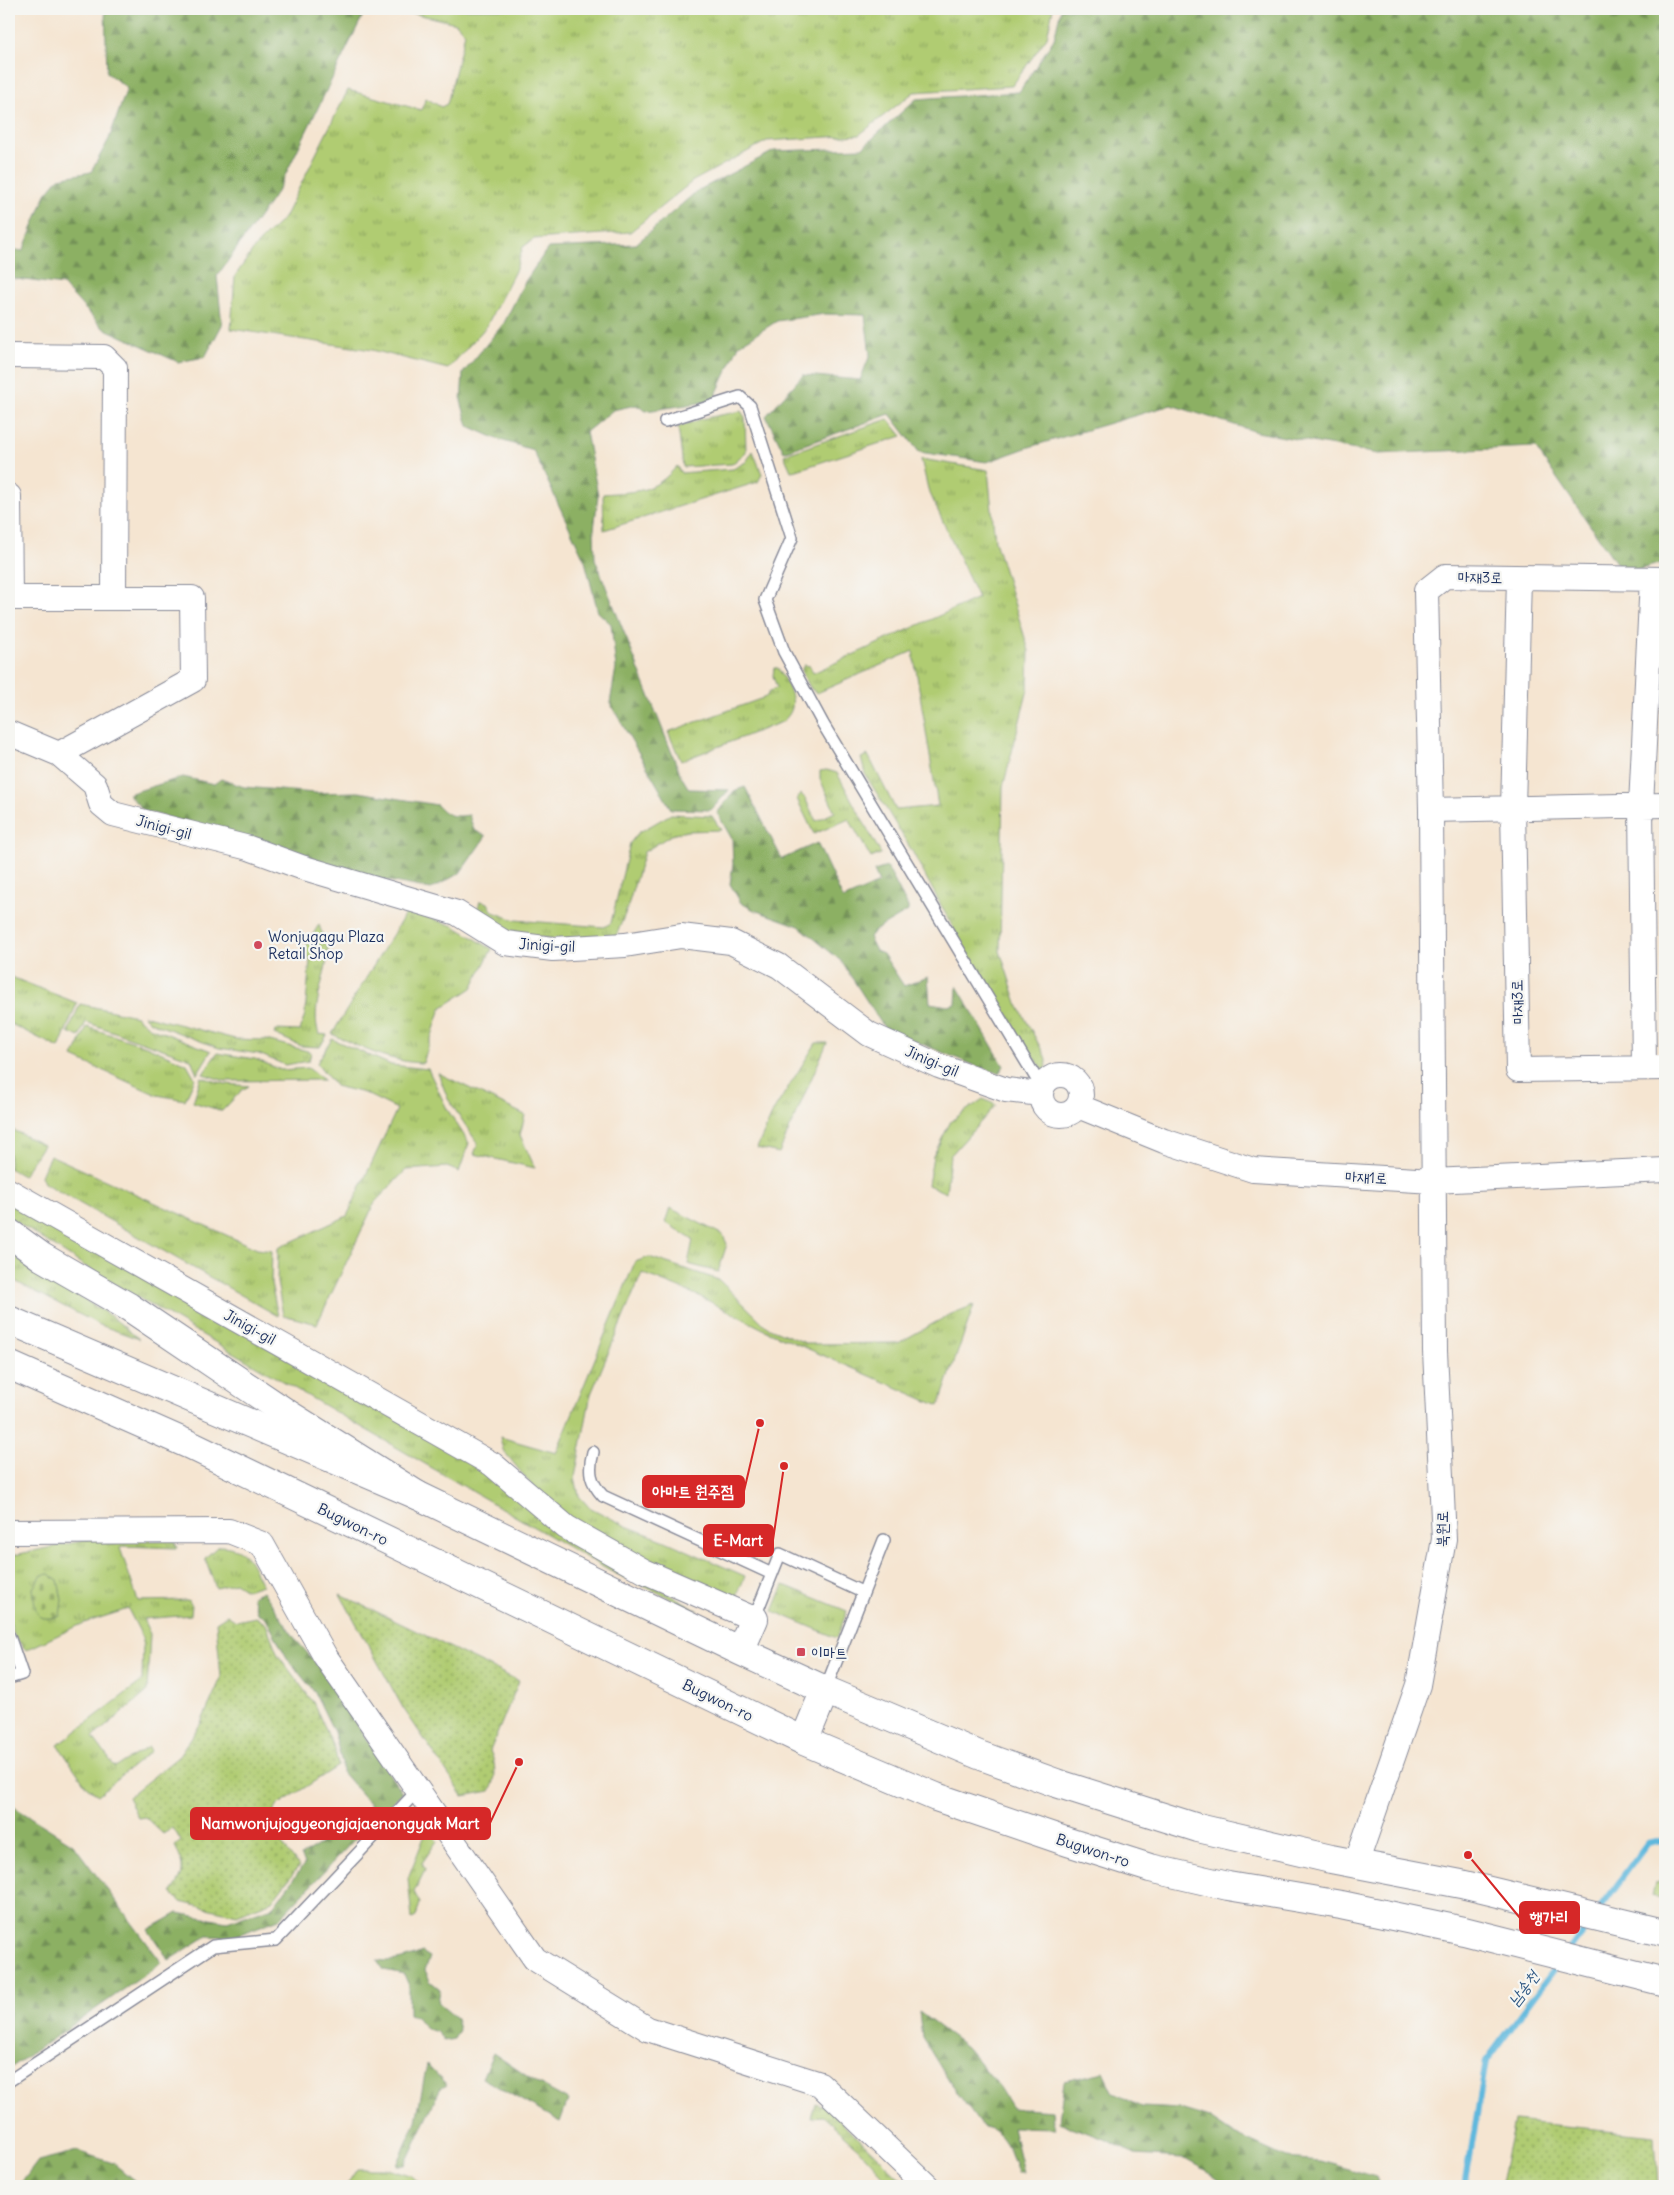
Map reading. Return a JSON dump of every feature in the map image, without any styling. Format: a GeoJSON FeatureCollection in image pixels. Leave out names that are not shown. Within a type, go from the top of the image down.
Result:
{"type":"FeatureCollection","features":[{"type":"Feature","properties":{"kind":"main road"},"geometry":{"type":"LineString","coordinates":[[9,1233],[42,1257],[128,1307],[288,1414],[417,1495]]}},
{"type":"Feature","properties":{"kind":"main road"},"geometry":{"type":"LineString","coordinates":[[9,1320],[417,1495],[740,1651],[825,1690],[979,1756],[1065,1786],[1198,1828],[1356,1864],[1461,1884],[1665,1933]]}},
{"type":"Feature","properties":{"kind":"main road","name":"Bugwon-ro"},"geometry":{"type":"LineString","coordinates":[[9,1365],[190,1446],[804,1741],[936,1797],[1150,1868],[1228,1886],[1342,1905],[1464,1931],[1660,1981]]}},
{"type":"Feature","properties":{"kind":"main road"},"geometry":{"type":"LineString","coordinates":[[740,1651],[754,1619]]}},
{"type":"Feature","properties":{"kind":"main road"},"geometry":{"type":"LineString","coordinates":[[804,1741],[825,1690]]}},
{"type":"Feature","properties":{"kind":"main road"},"geometry":{"type":"LineString","coordinates":[[1342,1905],[1356,1864]]}},
{"type":"Feature","properties":{"kind":"street"},"geometry":{"type":"LineString","coordinates":[[9,356],[104,357],[115,368],[114,598]]}},
{"type":"Feature","properties":{"kind":"street"},"geometry":{"type":"LineString","coordinates":[[9,496],[10,598],[192,598],[193,680],[59,754]]}},
{"type":"Feature","properties":{"kind":"street","name":"마재3로"},"geometry":{"type":"LineString","coordinates":[[1433,1181],[1431,810],[1426,591],[1445,576],[1659,579],[1641,806],[1654,1068],[1518,1070],[1513,808],[1519,578]]}},
{"type":"Feature","properties":{"kind":"street","name":"Jinigi-gil"},"geometry":{"type":"LineString","coordinates":[[9,732],[59,754],[95,785],[101,804],[114,814],[249,848],[301,867],[457,913],[505,943],[562,948],[625,946],[681,936],[731,942],[779,966],[869,1034],[939,1066],[1006,1090],[1042,1091]]}},
{"type":"Feature","properties":{"kind":"street"},"geometry":{"type":"LineString","coordinates":[[1431,810],[1665,805]]}},
{"type":"Feature","properties":{"kind":"street","name":"마재1로"},"geometry":{"type":"LineString","coordinates":[[1042,1091],[1044,1107],[1055,1114],[1068,1114],[1078,1106],[1164,1142],[1253,1170],[1433,1181],[1665,1170]]}},
{"type":"Feature","properties":{"kind":"street","name":"북원로"},"geometry":{"type":"LineString","coordinates":[[1356,1864],[1418,1685],[1444,1539],[1435,1351],[1433,1181]]}},
{"type":"Feature","properties":{"kind":"street","name":"Jinigi-gil"},"geometry":{"type":"LineString","coordinates":[[9,1191],[492,1464],[566,1527],[644,1571],[754,1619]]}},
{"type":"Feature","properties":{"kind":"street"},"geometry":{"type":"LineString","coordinates":[[9,1532],[229,1531],[262,1544],[325,1656],[535,1959],[648,2029],[820,2084],[927,2186]]}},
{"type":"Feature","properties":{"kind":"lane"},"geometry":{"type":"LineString","coordinates":[[665,420],[740,398],[750,406],[792,538],[766,600],[784,652],[828,733],[1042,1091]]}},
{"type":"Feature","properties":{"kind":"lane"},"geometry":{"type":"LineString","coordinates":[[593,1452],[590,1476],[596,1488],[603,1496],[772,1574]]}},
{"type":"Feature","properties":{"kind":"lane"},"geometry":{"type":"LineString","coordinates":[[825,1690],[884,1540]]}},
{"type":"Feature","properties":{"kind":"lane"},"geometry":{"type":"LineString","coordinates":[[754,1619],[780,1554],[862,1592]]}},
{"type":"Feature","properties":{"kind":"lane"},"geometry":{"type":"LineString","coordinates":[[9,1636],[22,1674],[9,1678]]}},
{"type":"Feature","properties":{"kind":"lane"},"geometry":{"type":"LineString","coordinates":[[9,2081],[213,1946],[276,1940],[418,1790]]}},
{"type":"Feature","properties":{"kind":"green space"},"geometry":{"type":"Polygon","coordinates":[[[105,9],[366,9],[277,192],[217,276],[222,325],[205,357],[178,362],[103,328],[63,285],[9,278],[9,249],[23,251],[46,194],[59,178],[91,172],[109,139],[127,88],[107,73],[105,9]]]}},
{"type":"Feature","properties":{"kind":"green space"},"geometry":{"type":"Polygon","coordinates":[[[405,9],[1053,9],[1047,37],[1012,86],[914,92],[859,135],[767,141],[693,181],[630,232],[534,239],[523,247],[516,269],[486,327],[448,369],[372,350],[231,329],[235,276],[258,243],[284,218],[348,90],[421,110],[426,98],[441,107],[447,104],[465,33],[456,23],[407,12],[405,9]]]}},
{"type":"Feature","properties":{"kind":"green space"},"geometry":{"type":"Polygon","coordinates":[[[1061,9],[1665,9],[1665,562],[1624,574],[1535,447],[1378,454],[1257,432],[1171,405],[1026,448],[987,462],[919,452],[890,414],[784,452],[766,416],[803,375],[860,380],[870,355],[865,315],[825,314],[777,321],[739,345],[713,401],[646,411],[636,405],[613,410],[586,432],[598,495],[594,530],[595,559],[681,776],[689,789],[729,790],[711,810],[671,809],[610,703],[616,668],[611,624],[598,612],[585,561],[533,450],[497,439],[468,426],[461,401],[463,373],[504,323],[524,283],[548,248],[636,244],[697,191],[774,151],[862,148],[916,99],[1019,92],[1054,39],[1061,9]]]}},
{"type":"Feature","properties":{"kind":"green space"},"geometry":{"type":"Polygon","coordinates":[[[741,411],[745,417],[746,452],[732,464],[683,467],[678,427],[701,419],[741,411]]]}},
{"type":"Feature","properties":{"kind":"green space"},"geometry":{"type":"Polygon","coordinates":[[[888,419],[902,436],[791,471],[784,455],[888,419]]]}},
{"type":"Feature","properties":{"kind":"green space"},"geometry":{"type":"Polygon","coordinates":[[[753,451],[762,474],[758,482],[604,530],[603,494],[635,491],[652,486],[660,482],[677,466],[681,473],[733,469],[746,462],[753,451]]]}},
{"type":"Feature","properties":{"kind":"green space"},"geometry":{"type":"Polygon","coordinates":[[[921,459],[988,470],[995,541],[1029,651],[1028,689],[1003,787],[1000,951],[1017,1003],[1047,1060],[1046,1074],[996,1003],[966,952],[912,851],[865,774],[861,758],[868,755],[896,810],[938,806],[913,651],[817,693],[811,689],[801,671],[804,665],[810,666],[813,673],[978,598],[928,489],[921,459]]]}},
{"type":"Feature","properties":{"kind":"green space"},"geometry":{"type":"Polygon","coordinates":[[[774,668],[778,668],[789,689],[793,702],[792,709],[782,722],[681,761],[668,732],[766,697],[770,691],[777,688],[773,676],[774,668]]]}},
{"type":"Feature","properties":{"kind":"green space"},"geometry":{"type":"Polygon","coordinates":[[[827,770],[837,773],[881,854],[871,858],[849,819],[814,834],[797,799],[801,794],[805,798],[816,821],[835,812],[820,779],[820,771],[827,770]]]}},
{"type":"Feature","properties":{"kind":"green space"},"geometry":{"type":"Polygon","coordinates":[[[183,777],[214,784],[221,779],[244,787],[315,793],[358,792],[437,805],[444,812],[452,815],[469,815],[474,830],[486,836],[460,873],[431,889],[347,873],[301,853],[144,811],[128,794],[183,777]]]}},
{"type":"Feature","properties":{"kind":"green space"},"geometry":{"type":"Polygon","coordinates":[[[745,787],[782,859],[817,843],[843,899],[879,883],[874,871],[887,867],[908,907],[908,911],[874,931],[869,937],[876,951],[883,954],[904,986],[928,977],[930,1003],[948,1006],[956,1004],[957,986],[1004,1066],[999,1073],[976,1066],[885,1029],[841,961],[799,926],[754,910],[741,903],[730,884],[733,864],[732,839],[717,813],[734,791],[745,787]]]}},
{"type":"Feature","properties":{"kind":"green space"},"geometry":{"type":"Polygon","coordinates":[[[671,814],[712,816],[721,830],[687,831],[671,835],[644,852],[627,909],[616,936],[599,943],[518,935],[482,919],[477,911],[480,901],[488,903],[493,912],[515,920],[604,927],[611,923],[630,843],[638,833],[671,814]]]}},
{"type":"Feature","properties":{"kind":"green space"},"geometry":{"type":"Polygon","coordinates":[[[407,911],[454,926],[492,949],[472,988],[441,1008],[423,1063],[387,1057],[332,1034],[407,911]]]}},
{"type":"Feature","properties":{"kind":"green space"},"geometry":{"type":"Polygon","coordinates":[[[319,924],[328,953],[316,1015],[319,1034],[327,1035],[320,1047],[301,1046],[274,1034],[276,1030],[300,1031],[305,1014],[310,960],[301,956],[319,924]]]}},
{"type":"Feature","properties":{"kind":"green space"},"geometry":{"type":"Polygon","coordinates":[[[9,976],[77,1003],[59,1048],[9,1023],[9,976]]]}},
{"type":"Feature","properties":{"kind":"green space"},"geometry":{"type":"Polygon","coordinates":[[[80,1004],[136,1016],[149,1027],[211,1051],[197,1074],[191,1059],[86,1022],[79,1037],[68,1032],[80,1004]]]}},
{"type":"Feature","properties":{"kind":"green space"},"geometry":{"type":"Polygon","coordinates":[[[143,1015],[235,1039],[266,1040],[311,1052],[309,1061],[285,1065],[259,1054],[219,1048],[150,1022],[143,1015]]]}},
{"type":"Feature","properties":{"kind":"green space"},"geometry":{"type":"Polygon","coordinates":[[[87,1027],[146,1046],[187,1064],[195,1078],[185,1100],[157,1095],[73,1057],[87,1027]]]}},
{"type":"Feature","properties":{"kind":"green space"},"geometry":{"type":"Polygon","coordinates":[[[332,1039],[391,1065],[428,1069],[447,1109],[469,1143],[459,1172],[447,1167],[406,1170],[375,1202],[317,1324],[283,1315],[277,1282],[278,1248],[347,1216],[397,1109],[364,1093],[335,1086],[317,1063],[332,1039]]]}},
{"type":"Feature","properties":{"kind":"green space"},"geometry":{"type":"Polygon","coordinates":[[[816,1043],[827,1043],[779,1153],[757,1148],[774,1110],[816,1043]]]}},
{"type":"Feature","properties":{"kind":"green space"},"geometry":{"type":"Polygon","coordinates":[[[217,1053],[255,1059],[281,1070],[308,1068],[324,1080],[225,1081],[203,1074],[217,1053]]]}},
{"type":"Feature","properties":{"kind":"green space"},"geometry":{"type":"Polygon","coordinates":[[[438,1073],[525,1115],[520,1135],[535,1168],[474,1154],[478,1144],[448,1099],[438,1073]]]}},
{"type":"Feature","properties":{"kind":"green space"},"geometry":{"type":"Polygon","coordinates":[[[201,1077],[226,1084],[249,1086],[242,1090],[222,1111],[193,1102],[201,1077]]]}},
{"type":"Feature","properties":{"kind":"green space"},"geometry":{"type":"Polygon","coordinates":[[[983,1099],[996,1105],[950,1156],[946,1193],[928,1185],[933,1156],[951,1121],[983,1099]]]}},
{"type":"Feature","properties":{"kind":"green space"},"geometry":{"type":"Polygon","coordinates":[[[9,1128],[43,1145],[23,1176],[9,1168],[9,1128]]]}},
{"type":"Feature","properties":{"kind":"green space"},"geometry":{"type":"Polygon","coordinates":[[[50,1155],[257,1249],[272,1251],[271,1283],[278,1316],[44,1183],[41,1176],[50,1155]]]}},
{"type":"Feature","properties":{"kind":"green space"},"geometry":{"type":"Polygon","coordinates":[[[9,1200],[484,1467],[613,1561],[699,1611],[608,1570],[94,1272],[9,1217],[9,1200]]]}},
{"type":"Feature","properties":{"kind":"green space"},"geometry":{"type":"Polygon","coordinates":[[[670,1208],[723,1235],[727,1244],[718,1272],[688,1264],[693,1240],[665,1222],[670,1208]]]}},
{"type":"Feature","properties":{"kind":"green space"},"geometry":{"type":"Polygon","coordinates":[[[9,1253],[112,1317],[139,1339],[100,1325],[9,1278],[9,1253]]]}},
{"type":"Feature","properties":{"kind":"green space"},"geometry":{"type":"Polygon","coordinates":[[[649,1257],[719,1280],[767,1327],[808,1344],[898,1343],[949,1315],[974,1305],[939,1406],[765,1330],[699,1296],[642,1273],[591,1394],[575,1477],[579,1496],[589,1507],[626,1526],[745,1576],[735,1601],[702,1589],[568,1521],[533,1487],[503,1450],[500,1437],[556,1453],[635,1262],[649,1257]]]}},
{"type":"Feature","properties":{"kind":"green space"},"geometry":{"type":"Polygon","coordinates":[[[111,1535],[173,1538],[177,1548],[123,1546],[120,1548],[138,1601],[188,1600],[192,1605],[191,1615],[143,1619],[150,1634],[147,1692],[93,1737],[115,1767],[149,1747],[151,1751],[98,1795],[87,1787],[58,1745],[142,1681],[143,1638],[128,1609],[84,1623],[26,1650],[15,1638],[9,1619],[9,1556],[111,1535]]]}},
{"type":"Feature","properties":{"kind":"green space"},"geometry":{"type":"Polygon","coordinates":[[[218,1546],[242,1552],[262,1585],[246,1590],[235,1583],[216,1588],[205,1558],[218,1546]]]}},
{"type":"Feature","properties":{"kind":"green space"},"geometry":{"type":"Polygon","coordinates":[[[49,1574],[58,1580],[62,1600],[60,1616],[44,1618],[37,1613],[35,1608],[33,1588],[42,1575],[49,1574]]]}},
{"type":"Feature","properties":{"kind":"green space"},"geometry":{"type":"Polygon","coordinates":[[[784,1585],[847,1611],[837,1638],[773,1611],[784,1585]]]}},
{"type":"Feature","properties":{"kind":"green space"},"geometry":{"type":"Polygon","coordinates":[[[263,1591],[296,1640],[317,1664],[402,1793],[374,1819],[279,1919],[232,1937],[207,1936],[169,1960],[148,1930],[178,1913],[227,1922],[273,1907],[305,1863],[301,1856],[370,1813],[369,1803],[342,1772],[342,1763],[334,1732],[315,1693],[287,1658],[265,1617],[257,1613],[252,1596],[263,1591]]]}},
{"type":"Feature","properties":{"kind":"green space"},"geometry":{"type":"Polygon","coordinates":[[[340,1594],[519,1681],[490,1751],[494,1760],[495,1771],[494,1782],[490,1791],[463,1796],[403,1708],[340,1594]]]}},
{"type":"Feature","properties":{"kind":"green space"},"geometry":{"type":"Polygon","coordinates":[[[227,1615],[236,1621],[256,1617],[266,1624],[278,1655],[313,1702],[335,1750],[338,1766],[278,1805],[265,1822],[299,1866],[272,1901],[237,1915],[180,1902],[171,1893],[179,1881],[182,1871],[181,1860],[175,1846],[181,1841],[173,1828],[163,1834],[145,1817],[138,1818],[128,1797],[179,1756],[201,1723],[221,1678],[216,1622],[227,1615]]]}},
{"type":"Feature","properties":{"kind":"green space"},"geometry":{"type":"Polygon","coordinates":[[[14,1807],[73,1844],[162,1963],[9,2069],[9,1809],[14,1807]]]}},
{"type":"Feature","properties":{"kind":"green space"},"geometry":{"type":"Polygon","coordinates":[[[431,1833],[437,1841],[422,1863],[425,1870],[414,1892],[420,1903],[416,1917],[412,1919],[408,1878],[425,1835],[431,1833]]]}},
{"type":"Feature","properties":{"kind":"green space"},"geometry":{"type":"Polygon","coordinates":[[[1665,1879],[1665,1899],[1652,1896],[1655,1882],[1665,1879]]]}},
{"type":"Feature","properties":{"kind":"green space"},"geometry":{"type":"Polygon","coordinates":[[[422,1952],[430,1957],[425,1970],[430,1981],[440,1989],[438,2003],[456,2018],[459,2030],[454,2039],[444,2041],[437,2032],[428,2029],[417,2018],[409,2014],[409,1986],[404,1974],[384,1970],[377,1960],[389,1961],[422,1952]]]}},
{"type":"Feature","properties":{"kind":"green space"},"geometry":{"type":"Polygon","coordinates":[[[919,2012],[966,2047],[995,2081],[1012,2108],[1052,2111],[1053,2122],[1056,2128],[1012,2127],[1023,2172],[1018,2172],[1010,2150],[1002,2137],[990,2129],[982,2127],[949,2081],[922,2037],[919,2012]]]}},
{"type":"Feature","properties":{"kind":"green space"},"geometry":{"type":"Polygon","coordinates":[[[493,2053],[537,2083],[568,2100],[560,2122],[482,2078],[493,2053]]]}},
{"type":"Feature","properties":{"kind":"green space"},"geometry":{"type":"Polygon","coordinates":[[[427,2064],[447,2085],[440,2089],[405,2165],[397,2165],[416,2121],[427,2064]]]}},
{"type":"Feature","properties":{"kind":"green space"},"geometry":{"type":"Polygon","coordinates":[[[1104,2072],[1114,2093],[1142,2107],[1180,2109],[1210,2118],[1234,2134],[1286,2158],[1321,2161],[1377,2177],[1379,2182],[1367,2186],[1228,2186],[1212,2174],[1183,2158],[1135,2155],[1106,2139],[1070,2127],[1059,2121],[1064,2081],[1104,2072]]]}},
{"type":"Feature","properties":{"kind":"green space"},"geometry":{"type":"Polygon","coordinates":[[[815,2103],[825,2106],[908,2186],[893,2186],[858,2148],[822,2116],[811,2117],[815,2103]]]}},
{"type":"Feature","properties":{"kind":"green space"},"geometry":{"type":"Polygon","coordinates":[[[1514,2122],[1655,2136],[1658,2186],[1504,2186],[1501,2182],[1514,2122]]]}},
{"type":"Feature","properties":{"kind":"green space"},"geometry":{"type":"Polygon","coordinates":[[[77,2151],[113,2163],[141,2186],[19,2186],[38,2161],[77,2151]]]}},
{"type":"Feature","properties":{"kind":"green space"},"geometry":{"type":"Polygon","coordinates":[[[357,2169],[391,2169],[410,2175],[422,2186],[346,2186],[357,2169]]]}},
{"type":"Feature","properties":{"kind":"waterway","name":"남송천"},"geometry":{"type":"LineString","coordinates":[[1598,1911],[1647,1844],[1665,1840]]}},
{"type":"Feature","properties":{"kind":"waterway","name":"남송천"},"geometry":{"type":"LineString","coordinates":[[1568,1951],[1589,1923]]}},
{"type":"Feature","properties":{"kind":"waterway","name":"남송천"},"geometry":{"type":"LineString","coordinates":[[1465,2186],[1486,2061],[1559,1963]]}},
{"type":"Feature","properties":{"kind":"place","name":"Wonjugagu Plaza Retail Shop"},"geometry":{"type":"Point","coordinates":[258,945]}},
{"type":"Feature","properties":{"kind":"place","name":"아마트 원주점"},"geometry":{"type":"Point","coordinates":[760,1423]}},
{"type":"Feature","properties":{"kind":"place","name":"E-Mart"},"geometry":{"type":"Point","coordinates":[784,1466]}},
{"type":"Feature","properties":{"kind":"place","name":"이마트"},"geometry":{"type":"Point","coordinates":[801,1652]}},
{"type":"Feature","properties":{"kind":"place","name":"Namwonjujogyeongjajaenongyak Mart"},"geometry":{"type":"Point","coordinates":[519,1762]}},
{"type":"Feature","properties":{"kind":"place","name":"행가리"},"geometry":{"type":"Point","coordinates":[1468,1855]}}]}
